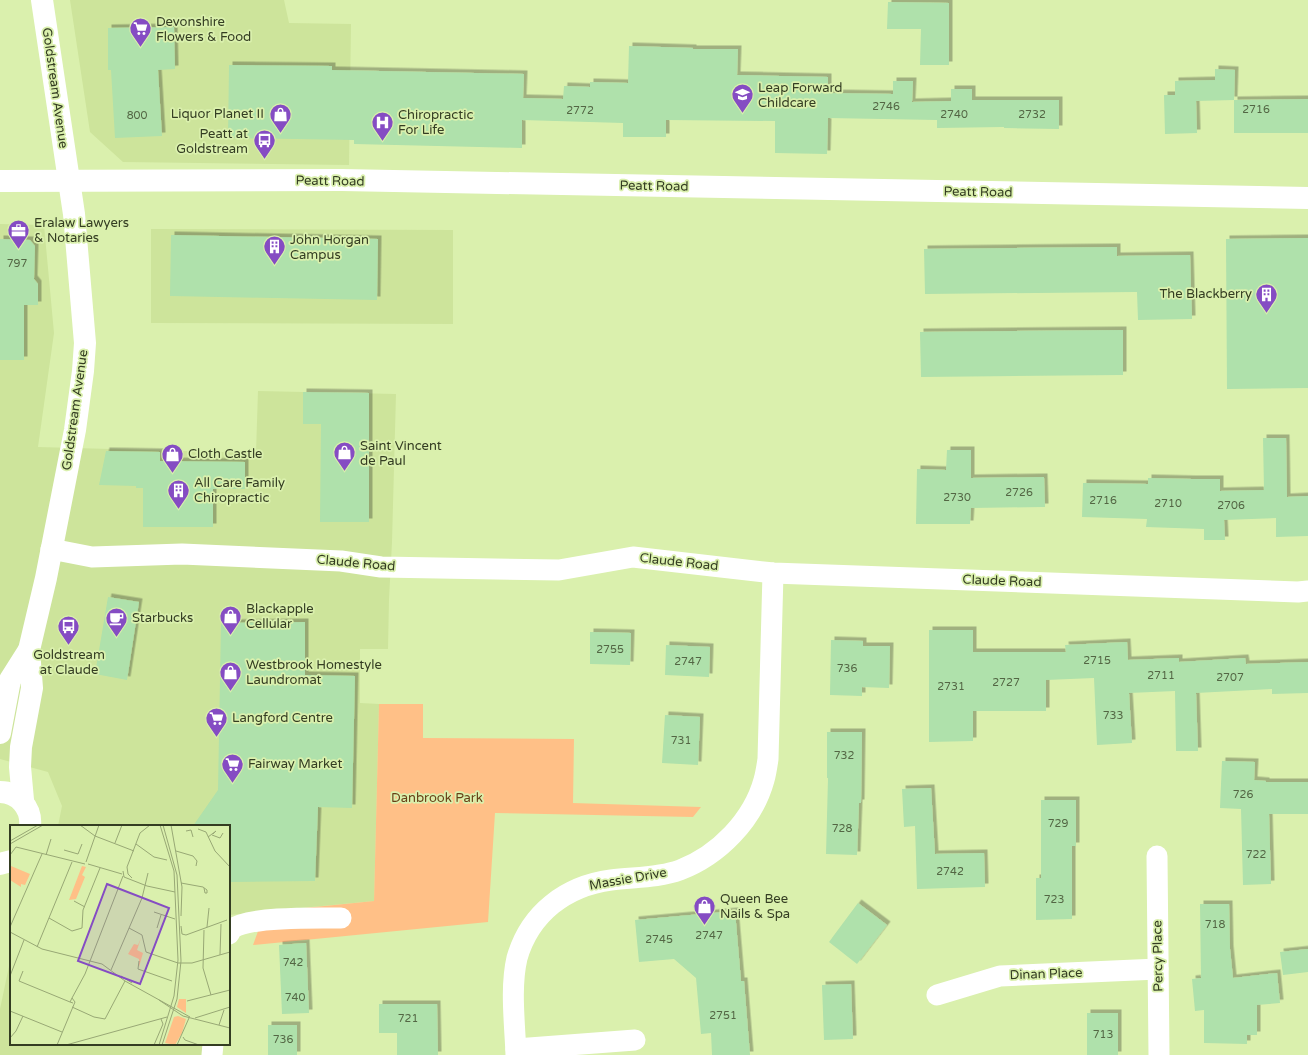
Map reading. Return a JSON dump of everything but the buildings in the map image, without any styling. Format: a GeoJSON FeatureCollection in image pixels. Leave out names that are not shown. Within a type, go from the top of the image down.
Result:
{"type":"FeatureCollection","features":[{"type":"Feature","properties":{"kind":"street","name":"Goldstream Avenue"},"geometry":{"type":"LineString","coordinates":[[30,825],[31,819],[23,800],[20,767],[32,688],[29,650],[75,430],[83,371],[85,343],[74,214],[42,0]]}},
{"type":"Feature","properties":{"kind":"street","name":"Peatt Road"},"geometry":{"type":"LineString","coordinates":[[0,181],[350,181],[1308,198]]}},
{"type":"Feature","properties":{"kind":"street","name":"Claude Road"},"geometry":{"type":"LineString","coordinates":[[51,549],[92,557],[182,554],[341,561],[381,567],[558,570],[633,557],[773,573],[1298,592],[1308,591]]}},
{"type":"Feature","properties":{"kind":"street","name":"Massie Drive"},"geometry":{"type":"LineString","coordinates":[[516,1052],[514,990],[518,958],[526,936],[537,919],[553,902],[571,891],[592,883],[657,875],[680,870],[701,860],[720,846],[736,831],[756,799],[764,781],[768,759],[773,573]]}},
{"type":"Feature","properties":{"kind":"street","name":"Goldstream Avenue"},"geometry":{"type":"LineString","coordinates":[[0,733],[10,680],[29,650]]}},
{"type":"Feature","properties":{"kind":"street"},"geometry":{"type":"LineString","coordinates":[[0,792],[5,792],[23,800]]}},
{"type":"Feature","properties":{"kind":"street","name":"Percy Place"},"geometry":{"type":"LineString","coordinates":[[1157,856],[1159,1055]]}},
{"type":"Feature","properties":{"kind":"street"},"geometry":{"type":"LineString","coordinates":[[0,864],[10,861]]}},
{"type":"Feature","properties":{"kind":"street"},"geometry":{"type":"LineString","coordinates":[[230,932],[232,929],[246,923],[291,918],[341,918]]}},
{"type":"Feature","properties":{"kind":"street","name":"Dinan Place"},"geometry":{"type":"LineString","coordinates":[[937,995],[1000,976],[1158,969]]}},
{"type":"Feature","properties":{"kind":"street"},"geometry":{"type":"LineString","coordinates":[[516,1052],[635,1040]]}},
{"type":"Feature","properties":{"kind":"street"},"geometry":{"type":"LineString","coordinates":[[212,1055],[213,1045]]}},
{"type":"Feature","properties":{"kind":"shaded area"},"geometry":{"type":"Polygon","coordinates":[[[70,0],[284,0],[289,23],[351,24],[349,165],[123,162],[90,132],[70,0]]]}},
{"type":"Feature","properties":{"kind":"shaded area"},"geometry":{"type":"Polygon","coordinates":[[[0,224],[44,225],[54,333],[38,447],[256,453],[258,391],[396,394],[388,649],[360,649],[360,703],[379,704],[374,901],[230,915],[230,825],[58,825],[62,806],[48,772],[0,759],[0,224]]]}},
{"type":"Feature","properties":{"kind":"shaded area"},"geometry":{"type":"Polygon","coordinates":[[[151,229],[453,230],[453,324],[151,323],[151,229]]]}},
{"type":"Feature","properties":{"kind":"shaded area"},"geometry":{"type":"Polygon","coordinates":[[[10,962],[10,1045],[204,1045],[203,1055],[0,1055],[0,1009],[10,962]]]}},
{"type":"Feature","properties":{"kind":"green space","name":"Danbrook Park"},"geometry":{"type":"Polygon","coordinates":[[[379,704],[423,704],[423,738],[574,739],[573,803],[701,807],[693,817],[495,813],[488,922],[253,945],[265,912],[374,901],[379,704]]]}},
{"type":"Feature","properties":{"kind":"place","name":"Devonshire Flowers & Food"},"geometry":{"type":"Point","coordinates":[141,48]}},
{"type":"Feature","properties":{"kind":"place","name":"Leap Forward Childcare"},"geometry":{"type":"Point","coordinates":[743,114]}},
{"type":"Feature","properties":{"kind":"place","name":"Liquor Planet II"},"geometry":{"type":"Point","coordinates":[280,134]}},
{"type":"Feature","properties":{"kind":"place","name":"Chiropractic For Life"},"geometry":{"type":"Point","coordinates":[383,142]}},
{"type":"Feature","properties":{"kind":"place","name":"Peatt at Goldstream"},"geometry":{"type":"Point","coordinates":[264,160]}},
{"type":"Feature","properties":{"kind":"place","name":"Eralaw Lawyers & Notaries"},"geometry":{"type":"Point","coordinates":[18,250]}},
{"type":"Feature","properties":{"kind":"place","name":"John Horgan Campus"},"geometry":{"type":"Point","coordinates":[274,266]}},
{"type":"Feature","properties":{"kind":"place","name":"The Blackberry"},"geometry":{"type":"Point","coordinates":[1267,314]}},
{"type":"Feature","properties":{"kind":"place","name":"Saint Vincent de Paul"},"geometry":{"type":"Point","coordinates":[345,472]}},
{"type":"Feature","properties":{"kind":"place","name":"Cloth Castle"},"geometry":{"type":"Point","coordinates":[173,474]}},
{"type":"Feature","properties":{"kind":"place","name":"All Care Family Chiropractic"},"geometry":{"type":"Point","coordinates":[178,510]}},
{"type":"Feature","properties":{"kind":"place","name":"Blackapple Cellular"},"geometry":{"type":"Point","coordinates":[230,636]}},
{"type":"Feature","properties":{"kind":"place","name":"Starbucks"},"geometry":{"type":"Point","coordinates":[117,638]}},
{"type":"Feature","properties":{"kind":"place","name":"Goldstream at Claude"},"geometry":{"type":"Point","coordinates":[69,646]}},
{"type":"Feature","properties":{"kind":"place","name":"Westbrook Homestyle Laundromat"},"geometry":{"type":"Point","coordinates":[231,692]}},
{"type":"Feature","properties":{"kind":"place","name":"Langford Centre"},"geometry":{"type":"Point","coordinates":[217,738]}},
{"type":"Feature","properties":{"kind":"place","name":"Fairway Market"},"geometry":{"type":"Point","coordinates":[233,784]}},
{"type":"Feature","properties":{"kind":"place","name":"Queen Bee Nails & Spa"},"geometry":{"type":"Point","coordinates":[704,926]}}]}
